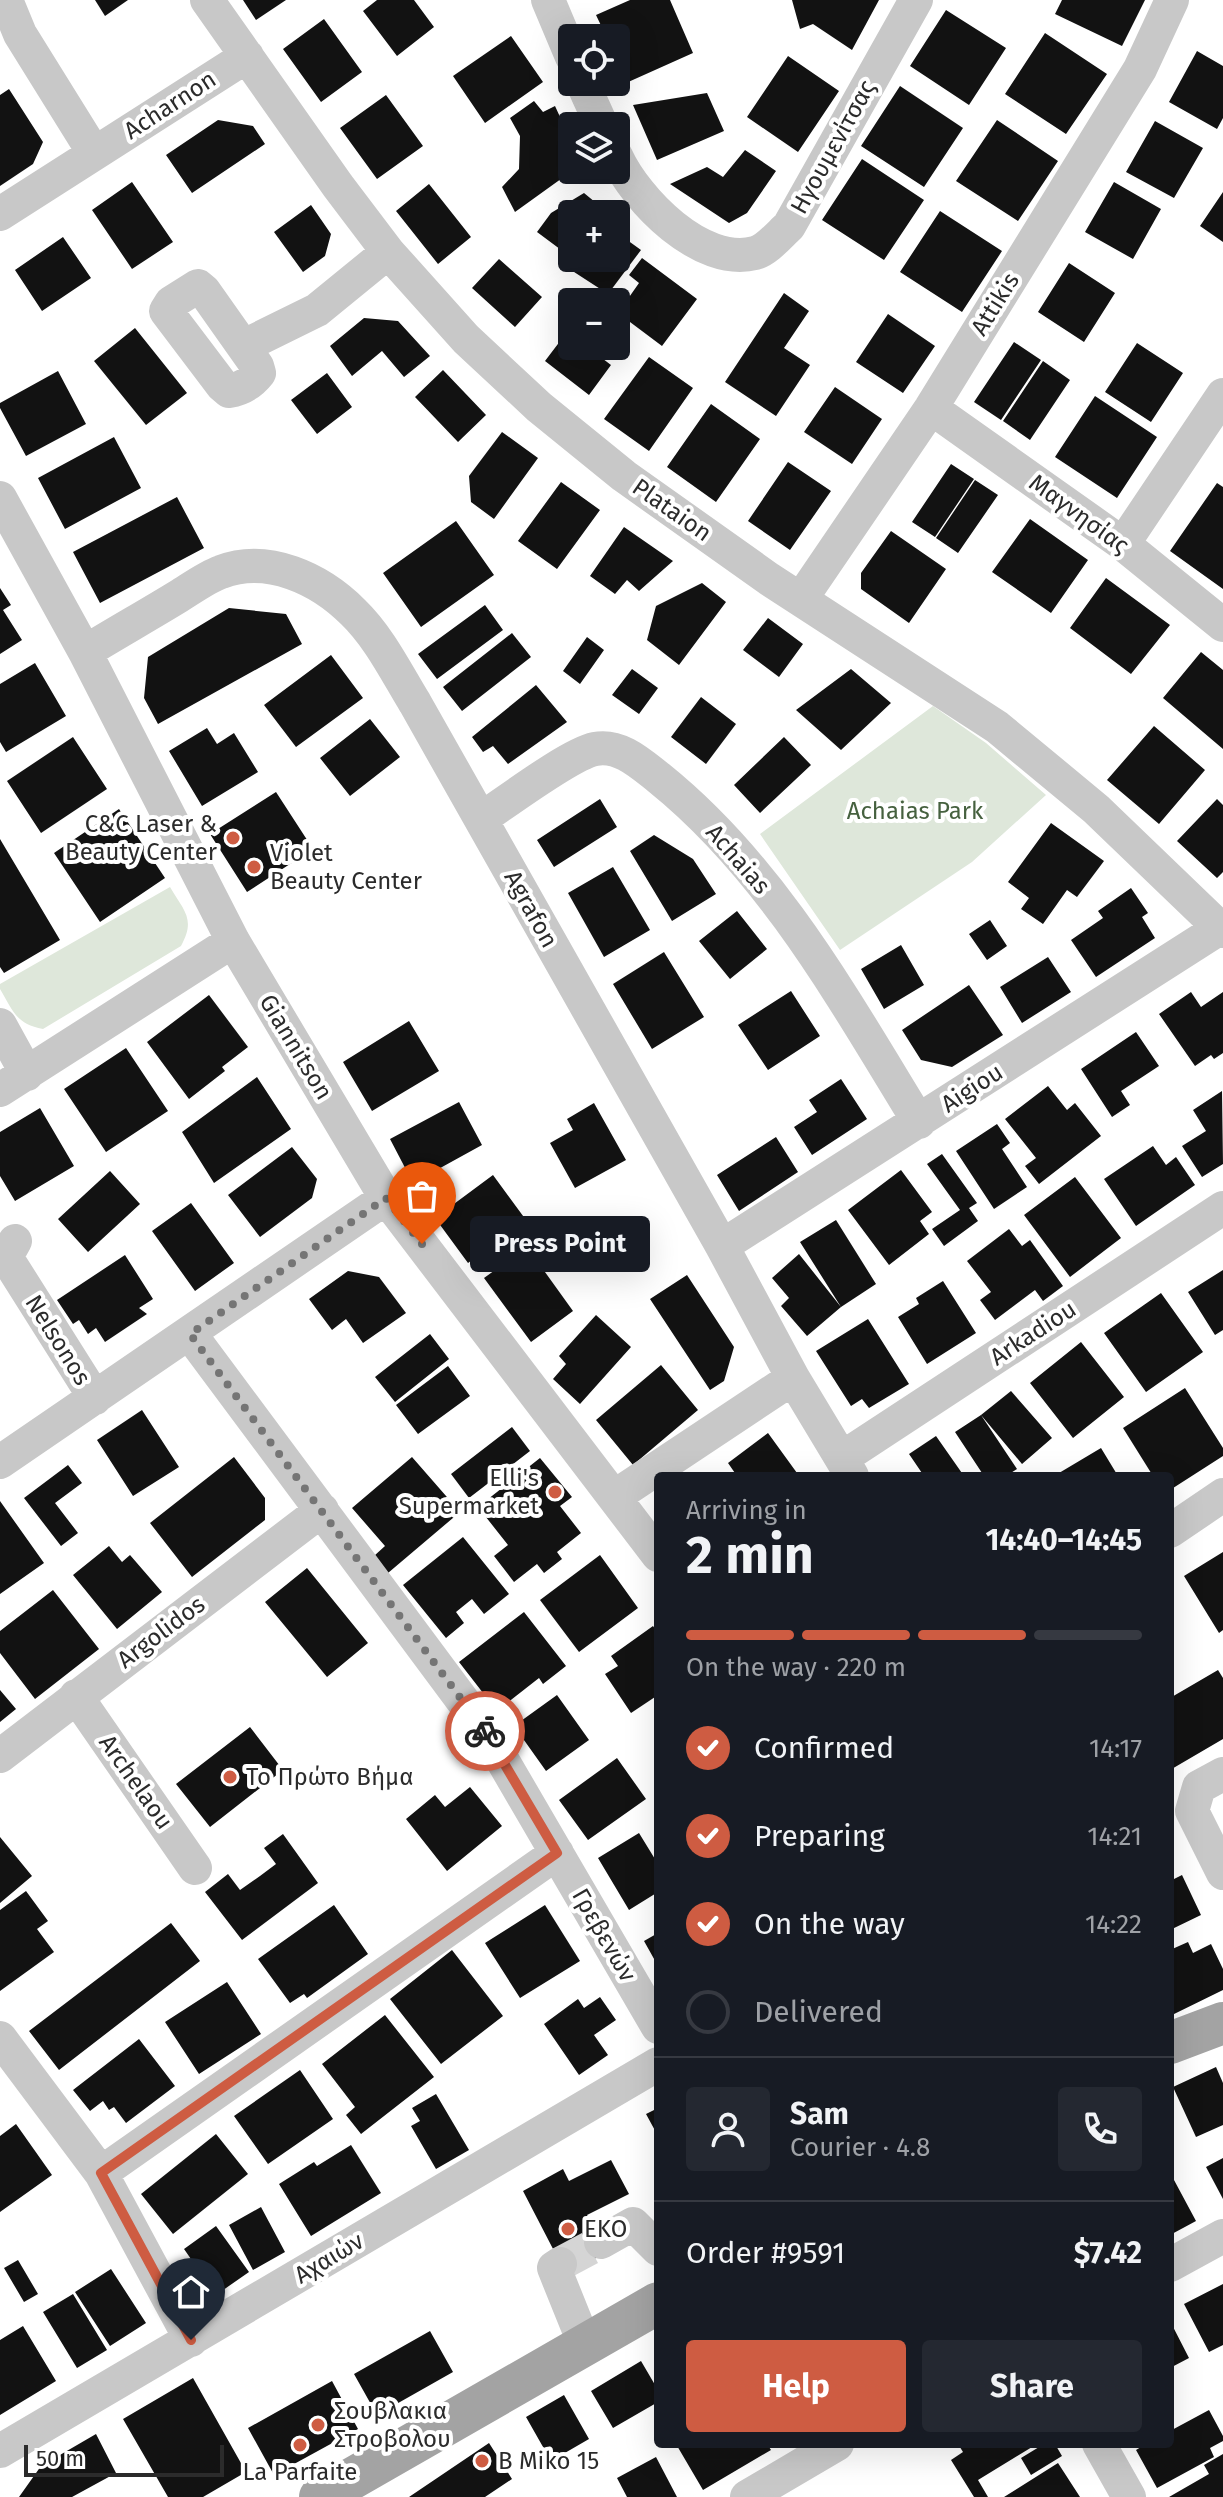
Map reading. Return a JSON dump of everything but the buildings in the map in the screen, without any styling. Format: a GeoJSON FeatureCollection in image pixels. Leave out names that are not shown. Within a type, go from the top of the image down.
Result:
{"type":"FeatureCollection","features":[{"type":"Feature","properties":{"kind":"main road"},"geometry":{"type":"LineString","coordinates":[[1174,2041],[1223,2023]]}},
{"type":"Feature","properties":{"kind":"main road"},"geometry":{"type":"LineString","coordinates":[[342,2492],[654,2305]]}},
{"type":"Feature","properties":{"kind":"street"},"geometry":{"type":"LineString","coordinates":[[6,0],[20,34],[94,153]]}},
{"type":"Feature","properties":{"kind":"street","name":"Plataion"},"geometry":{"type":"LineString","coordinates":[[207,0],[388,252],[466,339],[539,407],[624,476],[801,599],[997,727],[1096,809],[1222,930]]}},
{"type":"Feature","properties":{"kind":"street"},"geometry":{"type":"LineString","coordinates":[[548,0],[558,24]]}},
{"type":"Feature","properties":{"kind":"street","name":"Ηγουμενίτσας"},"geometry":{"type":"LineString","coordinates":[[630,180],[684,235],[726,253],[756,253],[789,226],[916,0]]}},
{"type":"Feature","properties":{"kind":"street","name":"Attikis"},"geometry":{"type":"LineString","coordinates":[[801,599],[931,408],[1140,69],[1172,0]]}},
{"type":"Feature","properties":{"kind":"street","name":"Acharnon"},"geometry":{"type":"LineString","coordinates":[[0,214],[247,56]]}},
{"type":"Feature","properties":{"kind":"street"},"geometry":{"type":"LineString","coordinates":[[244,346],[317,310],[388,252]]}},
{"type":"Feature","properties":{"kind":"street"},"geometry":{"type":"LineString","coordinates":[[1123,544],[1223,395]]}},
{"type":"Feature","properties":{"kind":"street","name":"Μαγνησίας"},"geometry":{"type":"LineString","coordinates":[[931,408],[1123,544],[1223,625]]}},
{"type":"Feature","properties":{"kind":"street","name":"Giannitson"},"geometry":{"type":"LineString","coordinates":[[0,498],[85,652],[233,941],[386,1198],[654,1550]]}},
{"type":"Feature","properties":{"kind":"street","name":"Agrafon"},"geometry":{"type":"LineString","coordinates":[[85,652],[221,572],[256,564],[289,572],[331,593],[354,613],[375,639],[481,819],[793,1378],[847,1467]]}},
{"type":"Feature","properties":{"kind":"street","name":"Achaias"},"geometry":{"type":"LineString","coordinates":[[481,819],[578,756],[597,749],[630,755],[679,794],[716,831],[794,924],[919,1122]]}},
{"type":"Feature","properties":{"kind":"street","name":"Aigiou"},"geometry":{"type":"LineString","coordinates":[[722,1246],[1222,930]]}},
{"type":"Feature","properties":{"kind":"street"},"geometry":{"type":"LineString","coordinates":[[0,1025],[14,1082],[233,941]]}},
{"type":"Feature","properties":{"kind":"street","name":"Nelsonos"},"geometry":{"type":"LineString","coordinates":[[0,1462],[386,1198]]}},
{"type":"Feature","properties":{"kind":"street","name":"Arkadiou"},"geometry":{"type":"LineString","coordinates":[[847,1467],[1223,1208]]}},
{"type":"Feature","properties":{"kind":"street","name":"Nelsonos"},"geometry":{"type":"LineString","coordinates":[[15,1241],[6,1257],[95,1398]]}},
{"type":"Feature","properties":{"kind":"street","name":"Γρεβενών"},"geometry":{"type":"LineString","coordinates":[[190,1334],[486,1732],[654,2020]]}},
{"type":"Feature","properties":{"kind":"street"},"geometry":{"type":"LineString","coordinates":[[614,1497],[793,1378]]}},
{"type":"Feature","properties":{"kind":"street"},"geometry":{"type":"LineString","coordinates":[[1174,1528],[1223,1495]]}},
{"type":"Feature","properties":{"kind":"street","name":"Argolidos"},"geometry":{"type":"LineString","coordinates":[[0,1756],[322,1510]]}},
{"type":"Feature","properties":{"kind":"street","name":"Archelaou"},"geometry":{"type":"LineString","coordinates":[[76,1696],[195,1868]]}},
{"type":"Feature","properties":{"kind":"street"},"geometry":{"type":"LineString","coordinates":[[1223,1774],[1199,1787],[1192,1811],[1223,1873]]}},
{"type":"Feature","properties":{"kind":"street"},"geometry":{"type":"LineString","coordinates":[[101,2173],[557,1853]]}},
{"type":"Feature","properties":{"kind":"street"},"geometry":{"type":"LineString","coordinates":[[0,2038],[101,2173],[191,2340]]}},
{"type":"Feature","properties":{"kind":"street","name":"Αχαιών"},"geometry":{"type":"LineString","coordinates":[[0,2451],[654,2066]]}},
{"type":"Feature","properties":{"kind":"street"},"geometry":{"type":"LineString","coordinates":[[601,2242],[633,2224],[654,2245]]}},
{"type":"Feature","properties":{"kind":"street"},"geometry":{"type":"LineString","coordinates":[[1174,2263],[1223,2236]]}},
{"type":"Feature","properties":{"kind":"street"},"geometry":{"type":"LineString","coordinates":[[560,2264],[554,2268],[585,2345]]}},
{"type":"Feature","properties":{"kind":"street"},"geometry":{"type":"LineString","coordinates":[[747,2497],[830,2448]]}},
{"type":"Feature","properties":{"kind":"street"},"geometry":{"type":"LineString","coordinates":[[1101,2448],[1129,2497]]}},
{"type":"Feature","properties":{"kind":"green space","name":"Achaias Park"},"geometry":{"type":"Polygon","coordinates":[[[933,706],[986,743],[1046,795],[972,862],[840,950],[760,834],[933,706]]]}},
{"type":"Feature","properties":{"kind":"green space"},"geometry":{"type":"Polygon","coordinates":[[[170,887],[188,922],[181,946],[43,1029],[27,1024],[16,1015],[0,984],[170,887]]]}},
{"type":"Feature","properties":{"kind":"tunnel"},"geometry":{"type":"LineString","coordinates":[[560,2264],[601,2242]]}},
{"type":"Feature","properties":{"kind":"way so far"},"geometry":{"type":"LineString","coordinates":[[422,1244],[386,1198],[190,1334],[485,1731]]}},
{"type":"Feature","properties":{"kind":"place","name":"C&C Laser & Beauty Center"},"geometry":{"type":"Point","coordinates":[233,838]}},
{"type":"Feature","properties":{"kind":"place","name":"Violet Beauty Center"},"geometry":{"type":"Point","coordinates":[254,867]}},
{"type":"Feature","properties":{"kind":"place","name":"Press Point"},"geometry":{"type":"Point","coordinates":[422,1244]}},
{"type":"Feature","properties":{"kind":"place","name":"Elli's Supermarket"},"geometry":{"type":"Point","coordinates":[555,1492]}},
{"type":"Feature","properties":{"kind":"place","name":"Το Πρώτο Βήμα"},"geometry":{"type":"Point","coordinates":[230,1777]}},
{"type":"Feature","properties":{"kind":"place","name":"EKO"},"geometry":{"type":"Point","coordinates":[568,2229]}},
{"type":"Feature","properties":{"kind":"place","name":"Σουβλακια Στροβολου"},"geometry":{"type":"Point","coordinates":[318,2425]}},
{"type":"Feature","properties":{"kind":"place","name":"La Parfaite"},"geometry":{"type":"Point","coordinates":[300,2445]}},
{"type":"Feature","properties":{"kind":"place","name":"B Miko 15"},"geometry":{"type":"Point","coordinates":[482,2461]}},
{"type":"Feature","properties":{"kind":"route"},"geometry":{"type":"LineString","coordinates":[[191,2340],[101,2173],[557,1853],[485,1731]]}}]}
